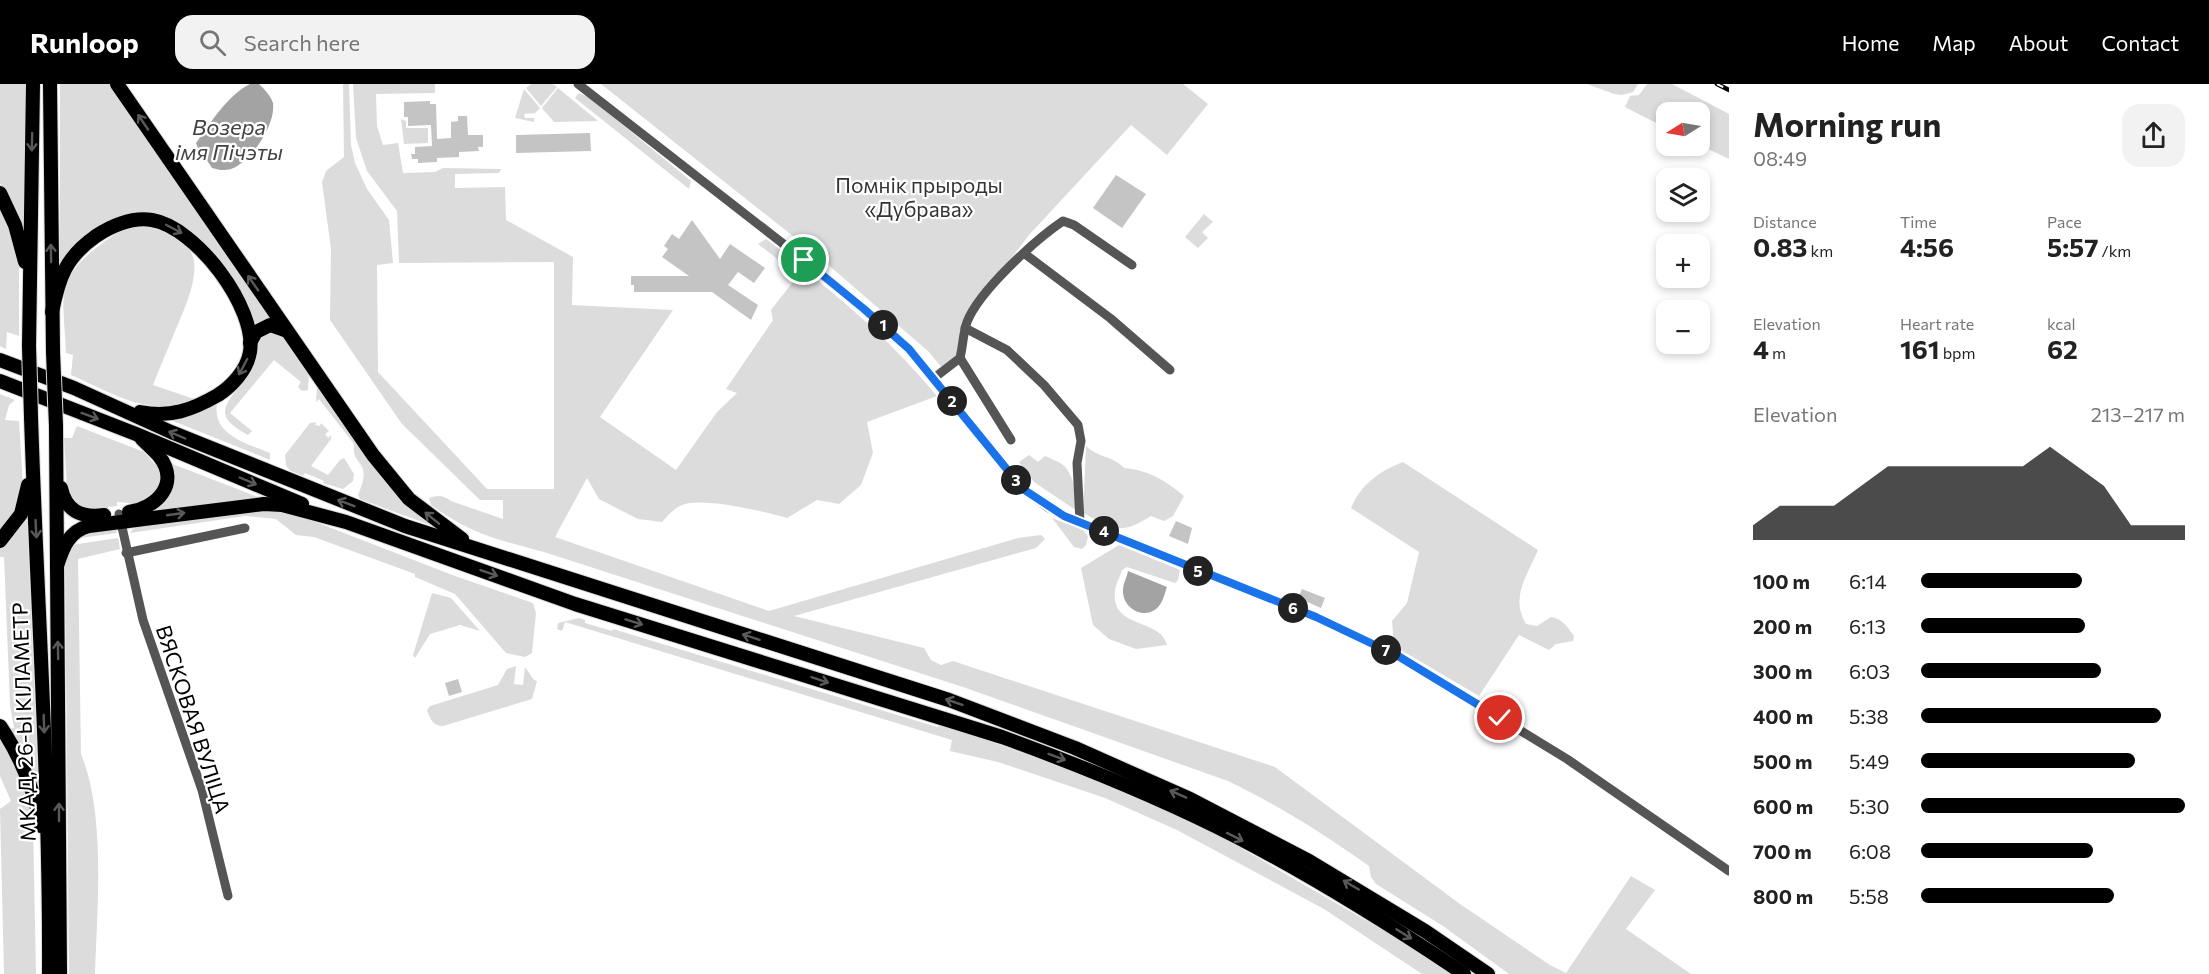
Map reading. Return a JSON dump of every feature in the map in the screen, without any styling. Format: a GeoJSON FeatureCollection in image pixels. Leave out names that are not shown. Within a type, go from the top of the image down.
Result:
{"type":"FeatureCollection","features":[{"type":"Feature","properties":{"kind":"highway"},"geometry":{"type":"LineString","coordinates":[[29,287],[33,84]]}},
{"type":"Feature","properties":{"kind":"highway"},"geometry":{"type":"LineString","coordinates":[[50,84],[52,312]]}},
{"type":"Feature","properties":{"kind":"highway"},"geometry":{"type":"LineString","coordinates":[[117,84],[349,423],[392,479],[409,499],[434,519],[481,550]]}},
{"type":"Feature","properties":{"kind":"highway"},"geometry":{"type":"LineString","coordinates":[[0,193],[15,225],[29,287]]}},
{"type":"Feature","properties":{"kind":"highway"},"geometry":{"type":"LineString","coordinates":[[52,312],[60,277],[69,261],[85,244],[114,226],[137,220],[153,220],[181,232],[210,260],[240,306],[250,343]]}},
{"type":"Feature","properties":{"kind":"highway","name":"МКАД, 26-Ы КІЛАМЕТР"},"geometry":{"type":"LineString","coordinates":[[29,287],[32,450],[50,873],[49,974]]}},
{"type":"Feature","properties":{"kind":"highway","name":"МКАД, 26-Ы КІЛАМЕТР"},"geometry":{"type":"LineString","coordinates":[[52,312],[57,471],[60,974]]}},
{"type":"Feature","properties":{"kind":"highway"},"geometry":{"type":"LineString","coordinates":[[120,408],[163,415],[187,411],[201,405],[228,389],[235,380],[247,361],[250,343],[256,332],[270,325],[287,331]]}},
{"type":"Feature","properties":{"kind":"highway"},"geometry":{"type":"LineString","coordinates":[[0,360],[405,526],[949,700],[1084,752],[1190,799],[1309,861],[1425,931],[1488,974]]}},
{"type":"Feature","properties":{"kind":"highway"},"geometry":{"type":"LineString","coordinates":[[0,381],[136,434],[345,522],[575,604],[1002,737],[1070,762],[1237,837],[1360,907],[1464,974]]}},
{"type":"Feature","properties":{"kind":"highway"},"geometry":{"type":"LineString","coordinates":[[57,566],[63,548],[75,532],[148,507],[160,497],[166,482],[166,472],[159,456],[136,434]]}},
{"type":"Feature","properties":{"kind":"highway"},"geometry":{"type":"LineString","coordinates":[[0,541],[15,523],[24,505],[32,450]]}},
{"type":"Feature","properties":{"kind":"highway"},"geometry":{"type":"LineString","coordinates":[[57,471],[64,500],[71,509],[88,517],[120,517],[264,504],[295,508],[345,522]]}},
{"type":"Feature","properties":{"kind":"highway"},"geometry":{"type":"LineString","coordinates":[[0,726],[19,757],[36,798],[50,873]]}},
{"type":"Feature","properties":{"kind":"street"},"geometry":{"type":"LineString","coordinates":[[578,84],[804,260],[888,330],[933,378],[1023,489],[1047,507],[1179,563],[1316,617],[1398,656],[1567,759],[1729,871]]}},
{"type":"Feature","properties":{"kind":"street"},"geometry":{"type":"LineString","coordinates":[[1011,440],[960,358],[965,327],[977,306],[999,278],[1045,233],[1063,221],[1074,225],[1132,265]]}},
{"type":"Feature","properties":{"kind":"street"},"geometry":{"type":"LineString","coordinates":[[1025,254],[1110,318],[1170,370]]}},
{"type":"Feature","properties":{"kind":"street"},"geometry":{"type":"LineString","coordinates":[[965,327],[1007,350],[1044,385],[1078,425],[1081,441],[1077,463],[1080,522]]}},
{"type":"Feature","properties":{"kind":"street"},"geometry":{"type":"LineString","coordinates":[[933,378],[960,358]]}},
{"type":"Feature","properties":{"kind":"street","name":"ВЯСКОВАЯ ВУЛІЦА"},"geometry":{"type":"LineString","coordinates":[[120,517],[143,620],[202,790],[228,896]]}},
{"type":"Feature","properties":{"kind":"street"},"geometry":{"type":"LineString","coordinates":[[126,550],[245,528]]}},
{"type":"Feature","properties":{"kind":"green space"},"geometry":{"type":"Polygon","coordinates":[[[0,84],[26,84],[24,225],[20,224],[9,196],[0,183],[0,84]]]}},
{"type":"Feature","properties":{"kind":"green space"},"geometry":{"type":"Polygon","coordinates":[[[60,84],[112,84],[269,317],[252,327],[217,260],[139,216],[60,267],[60,84]]]}},
{"type":"Feature","properties":{"kind":"green space"},"geometry":{"type":"Polygon","coordinates":[[[343,84],[349,84],[351,145],[355,163],[367,189],[389,220],[393,263],[377,265],[378,372],[487,489],[554,489],[554,262],[399,263],[397,211],[367,171],[356,138],[353,84],[435,84],[435,93],[376,94],[377,126],[383,145],[398,143],[403,173],[435,172],[443,168],[501,169],[499,173],[455,174],[455,188],[505,187],[506,220],[573,257],[572,305],[673,310],[600,417],[676,470],[717,412],[737,393],[726,389],[773,320],[771,310],[803,269],[873,329],[937,396],[867,422],[873,453],[861,485],[839,504],[817,500],[787,518],[716,503],[689,503],[675,509],[662,522],[638,519],[599,499],[587,478],[555,537],[769,611],[1018,538],[1041,535],[1045,539],[1036,548],[794,616],[924,648],[931,660],[941,665],[953,661],[1275,767],[1460,904],[1550,965],[1566,973],[1631,876],[1655,890],[1626,929],[1691,974],[1509,974],[1443,926],[1376,884],[1371,877],[1369,866],[1352,854],[1283,810],[1228,781],[963,687],[544,552],[499,540],[445,515],[431,505],[429,498],[443,497],[503,519],[503,500],[480,500],[402,424],[330,320],[331,249],[322,182],[326,171],[344,157],[343,84]]]}},
{"type":"Feature","properties":{"kind":"green space"},"geometry":{"type":"Polygon","coordinates":[[[531,84],[553,84],[557,87],[541,106],[526,88],[531,84]]]}},
{"type":"Feature","properties":{"kind":"green space","name":"Помнік прыроды «Дубрава»"},"geometry":{"type":"Polygon","coordinates":[[[601,84],[1183,84],[1208,104],[1167,155],[1131,125],[1029,235],[968,315],[958,357],[942,368],[929,352],[818,256],[601,84]]]}},
{"type":"Feature","properties":{"kind":"green space"},"geometry":{"type":"Polygon","coordinates":[[[1587,84],[1638,84],[1633,92],[1622,95],[1587,84]]]}},
{"type":"Feature","properties":{"kind":"green space"},"geometry":{"type":"Polygon","coordinates":[[[1647,84],[1672,84],[1706,102],[1656,102],[1656,123],[1625,107],[1630,96],[1639,95],[1647,84]]]}},
{"type":"Feature","properties":{"kind":"green space"},"geometry":{"type":"Polygon","coordinates":[[[558,88],[598,121],[554,122],[542,108],[558,88]]]}},
{"type":"Feature","properties":{"kind":"green space"},"geometry":{"type":"Polygon","coordinates":[[[524,89],[540,108],[535,113],[524,114],[525,118],[534,118],[534,122],[515,118],[524,89]]]}},
{"type":"Feature","properties":{"kind":"green space"},"geometry":{"type":"Polygon","coordinates":[[[579,93],[590,98],[691,181],[689,189],[575,98],[579,93]]]}},
{"type":"Feature","properties":{"kind":"green space"},"geometry":{"type":"Polygon","coordinates":[[[1710,104],[1729,114],[1729,159],[1710,150],[1710,104]]]}},
{"type":"Feature","properties":{"kind":"green space"},"geometry":{"type":"Polygon","coordinates":[[[401,119],[406,121],[406,128],[428,128],[428,143],[404,144],[401,119]]]}},
{"type":"Feature","properties":{"kind":"green space"},"geometry":{"type":"Polygon","coordinates":[[[0,203],[19,255],[19,336],[7,332],[6,349],[0,346],[0,203]]]}},
{"type":"Feature","properties":{"kind":"green space"},"geometry":{"type":"Polygon","coordinates":[[[1204,214],[1213,222],[1202,232],[1208,238],[1198,248],[1185,237],[1204,214]]]}},
{"type":"Feature","properties":{"kind":"green space"},"geometry":{"type":"Polygon","coordinates":[[[141,225],[163,230],[179,238],[189,248],[194,260],[194,273],[186,306],[153,385],[197,400],[179,405],[147,405],[132,401],[71,375],[73,355],[66,353],[63,305],[68,281],[75,269],[100,245],[119,232],[141,225]]]}},
{"type":"Feature","properties":{"kind":"green space"},"geometry":{"type":"Polygon","coordinates":[[[766,239],[795,261],[793,271],[758,244],[766,239]]]}},
{"type":"Feature","properties":{"kind":"green space"},"geometry":{"type":"Polygon","coordinates":[[[264,331],[278,332],[309,372],[308,390],[302,391],[298,387],[301,382],[274,360],[230,413],[252,431],[248,435],[235,427],[225,413],[229,400],[246,374],[254,348],[264,331]]]}},
{"type":"Feature","properties":{"kind":"green space"},"geometry":{"type":"Polygon","coordinates":[[[317,386],[432,523],[430,525],[360,499],[358,495],[364,475],[354,452],[354,444],[319,399],[316,402],[317,386]]]}},
{"type":"Feature","properties":{"kind":"green space"},"geometry":{"type":"Polygon","coordinates":[[[0,394],[15,400],[9,405],[5,420],[19,421],[23,487],[17,511],[0,536],[0,394]]]}},
{"type":"Feature","properties":{"kind":"green space"},"geometry":{"type":"Polygon","coordinates":[[[218,400],[217,412],[224,429],[240,441],[270,453],[270,460],[173,421],[218,400]]]}},
{"type":"Feature","properties":{"kind":"green space"},"geometry":{"type":"Polygon","coordinates":[[[316,422],[315,425],[320,426],[321,423],[329,431],[325,434],[328,438],[331,435],[331,439],[311,466],[328,475],[344,458],[354,474],[353,481],[343,489],[323,483],[324,481],[305,473],[303,476],[286,466],[285,455],[310,423],[316,422]]]}},
{"type":"Feature","properties":{"kind":"green space"},"geometry":{"type":"Polygon","coordinates":[[[77,426],[144,452],[157,467],[160,467],[162,474],[159,491],[139,504],[117,502],[117,506],[94,511],[73,505],[67,488],[64,438],[72,438],[77,426]]]}},
{"type":"Feature","properties":{"kind":"green space"},"geometry":{"type":"Polygon","coordinates":[[[1086,446],[1124,468],[1149,474],[1177,490],[1184,496],[1173,516],[1164,521],[1151,516],[1131,526],[1117,528],[1083,513],[1086,446]]]}},
{"type":"Feature","properties":{"kind":"green space"},"geometry":{"type":"Polygon","coordinates":[[[1029,455],[1038,462],[1045,456],[1067,469],[1074,486],[1077,511],[1034,482],[1019,462],[1029,455]]]}},
{"type":"Feature","properties":{"kind":"green space"},"geometry":{"type":"Polygon","coordinates":[[[1403,462],[1538,550],[1522,587],[1521,614],[1526,624],[1537,626],[1551,617],[1558,619],[1572,633],[1573,641],[1556,644],[1549,650],[1519,635],[1479,696],[1394,646],[1392,621],[1407,603],[1419,552],[1351,508],[1360,492],[1372,479],[1403,462]]]}},
{"type":"Feature","properties":{"kind":"green space"},"geometry":{"type":"Polygon","coordinates":[[[170,463],[258,497],[257,500],[144,512],[151,510],[170,463]]]}},
{"type":"Feature","properties":{"kind":"green space"},"geometry":{"type":"Polygon","coordinates":[[[262,509],[295,514],[455,576],[533,603],[536,613],[532,653],[525,657],[506,653],[455,594],[415,577],[415,574],[314,537],[296,535],[276,519],[245,516],[130,533],[133,529],[142,526],[262,509]]]}},
{"type":"Feature","properties":{"kind":"green space"},"geometry":{"type":"Polygon","coordinates":[[[1052,518],[1083,530],[1088,536],[1086,545],[1082,549],[1074,547],[1052,518]]]}},
{"type":"Feature","properties":{"kind":"green space"},"geometry":{"type":"Polygon","coordinates":[[[22,520],[27,521],[39,794],[29,765],[8,729],[14,728],[10,705],[4,557],[0,557],[0,544],[22,520]]]}},
{"type":"Feature","properties":{"kind":"green space"},"geometry":{"type":"Polygon","coordinates":[[[108,526],[115,529],[117,533],[73,539],[71,545],[118,538],[120,549],[78,559],[81,754],[89,778],[94,805],[98,892],[95,974],[69,974],[65,558],[69,542],[77,532],[108,526]]]}},
{"type":"Feature","properties":{"kind":"green space"},"geometry":{"type":"Polygon","coordinates":[[[1119,545],[1180,570],[1175,583],[1127,567],[1122,570],[1115,589],[1116,604],[1121,612],[1163,636],[1167,645],[1136,649],[1109,639],[1093,625],[1081,568],[1119,545]]]}},
{"type":"Feature","properties":{"kind":"green space"},"geometry":{"type":"Polygon","coordinates":[[[432,593],[451,598],[480,631],[460,625],[430,634],[415,658],[413,655],[432,593]]]}},
{"type":"Feature","properties":{"kind":"green space"},"geometry":{"type":"Polygon","coordinates":[[[579,618],[585,620],[585,623],[612,631],[613,629],[937,727],[945,725],[1075,772],[1201,825],[1393,936],[1452,974],[1422,974],[1324,909],[1177,830],[1105,798],[998,762],[950,751],[952,740],[565,622],[562,631],[557,629],[558,623],[579,618]]]}},
{"type":"Feature","properties":{"kind":"green space"},"geometry":{"type":"Polygon","coordinates":[[[516,666],[514,684],[523,685],[525,667],[537,681],[532,699],[443,726],[437,725],[431,719],[427,710],[430,706],[498,685],[507,669],[516,666]]]}},
{"type":"Feature","properties":{"kind":"green space"},"geometry":{"type":"Polygon","coordinates":[[[0,738],[21,780],[29,801],[33,824],[36,974],[4,974],[0,809],[11,801],[0,776],[0,738]]]}},
{"type":"Feature","properties":{"kind":"water","name":"Возера імя Пічэты"},"geometry":{"type":"Polygon","coordinates":[[[250,84],[259,84],[269,95],[273,103],[271,122],[261,142],[239,165],[226,170],[212,168],[196,143],[227,102],[250,84]]]}},
{"type":"Feature","properties":{"kind":"water"},"geometry":{"type":"Polygon","coordinates":[[[1128,571],[1167,587],[1162,602],[1156,609],[1151,612],[1139,612],[1126,602],[1123,590],[1128,571]]]}},
{"type":"Feature","properties":{"kind":"building"},"geometry":{"type":"Polygon","coordinates":[[[430,101],[430,104],[436,104],[437,139],[451,138],[451,122],[458,121],[458,116],[467,116],[468,135],[483,135],[483,147],[478,147],[479,151],[459,152],[459,157],[437,158],[437,162],[418,163],[418,159],[412,159],[411,154],[415,154],[415,147],[432,146],[431,125],[408,126],[408,117],[404,117],[404,102],[430,101]]]}},
{"type":"Feature","properties":{"kind":"building"},"geometry":{"type":"Polygon","coordinates":[[[590,133],[591,151],[516,153],[516,135],[590,133]]]}},
{"type":"Feature","properties":{"kind":"building"},"geometry":{"type":"Polygon","coordinates":[[[1116,175],[1146,194],[1122,228],[1093,208],[1116,175]]]}},
{"type":"Feature","properties":{"kind":"building"},"geometry":{"type":"Polygon","coordinates":[[[692,220],[720,259],[730,244],[765,268],[754,283],[738,272],[728,285],[758,305],[751,320],[712,292],[634,292],[631,276],[689,276],[662,257],[668,249],[664,246],[672,234],[679,239],[692,220]]]}},
{"type":"Feature","properties":{"kind":"building"},"geometry":{"type":"Polygon","coordinates":[[[1176,521],[1192,528],[1188,544],[1169,536],[1176,521]]]}},
{"type":"Feature","properties":{"kind":"building"},"geometry":{"type":"Polygon","coordinates":[[[1302,589],[1325,598],[1321,608],[1298,598],[1302,589]]]}},
{"type":"Feature","properties":{"kind":"building"},"geometry":{"type":"Polygon","coordinates":[[[458,679],[462,692],[449,696],[445,683],[458,679]]]}},
{"type":"Feature","properties":{"kind":"railway"},"geometry":{"type":"LineString","coordinates":[[1717,84],[1729,90]]}},
{"type":"Feature","properties":{"kind":"route"},"geometry":{"type":"LineString","coordinates":[[804,260],[909,349],[1023,489],[1047,507],[1195,570],[1316,617],[1398,656],[1500,718]]}}]}
